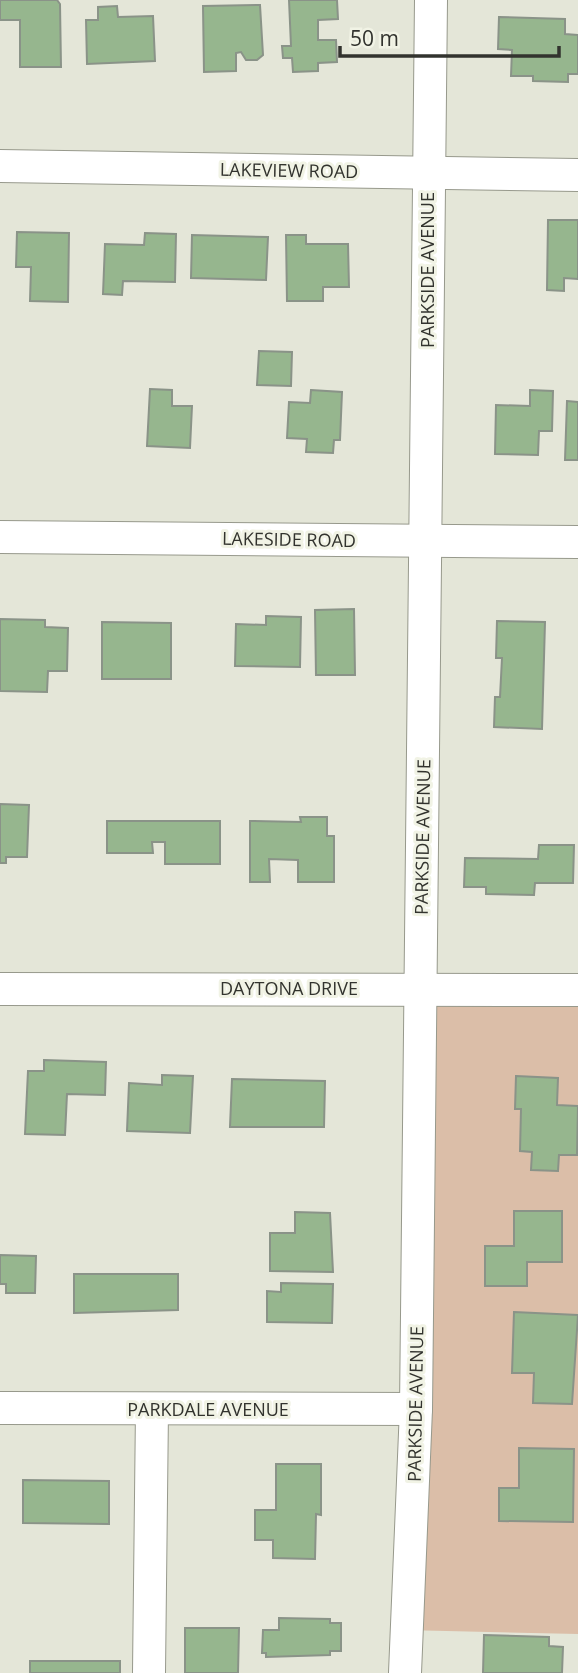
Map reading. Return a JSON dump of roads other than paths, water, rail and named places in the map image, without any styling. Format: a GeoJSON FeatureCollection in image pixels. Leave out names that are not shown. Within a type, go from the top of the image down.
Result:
{"type":"FeatureCollection","features":[{"type":"Feature","properties":{"kind":"street","name":"PARKSIDE AVENUE"},"geometry":{"type":"LineString","coordinates":[[405,1673],[416,1409],[431,0]]}},
{"type":"Feature","properties":{"kind":"street","name":"LAKEVIEW ROAD"},"geometry":{"type":"LineString","coordinates":[[0,166],[578,174]]}},
{"type":"Feature","properties":{"kind":"street","name":"LAKESIDE ROAD"},"geometry":{"type":"LineString","coordinates":[[0,537],[578,542]]}},
{"type":"Feature","properties":{"kind":"street","name":"DAYTONA DRIVE"},"geometry":{"type":"LineString","coordinates":[[0,989],[578,990]]}},
{"type":"Feature","properties":{"kind":"street","name":"PARKDALE AVENUE"},"geometry":{"type":"LineString","coordinates":[[0,1408],[416,1409]]}},
{"type":"Feature","properties":{"kind":"street"},"geometry":{"type":"LineString","coordinates":[[149,1673],[152,1409]]}}]}
